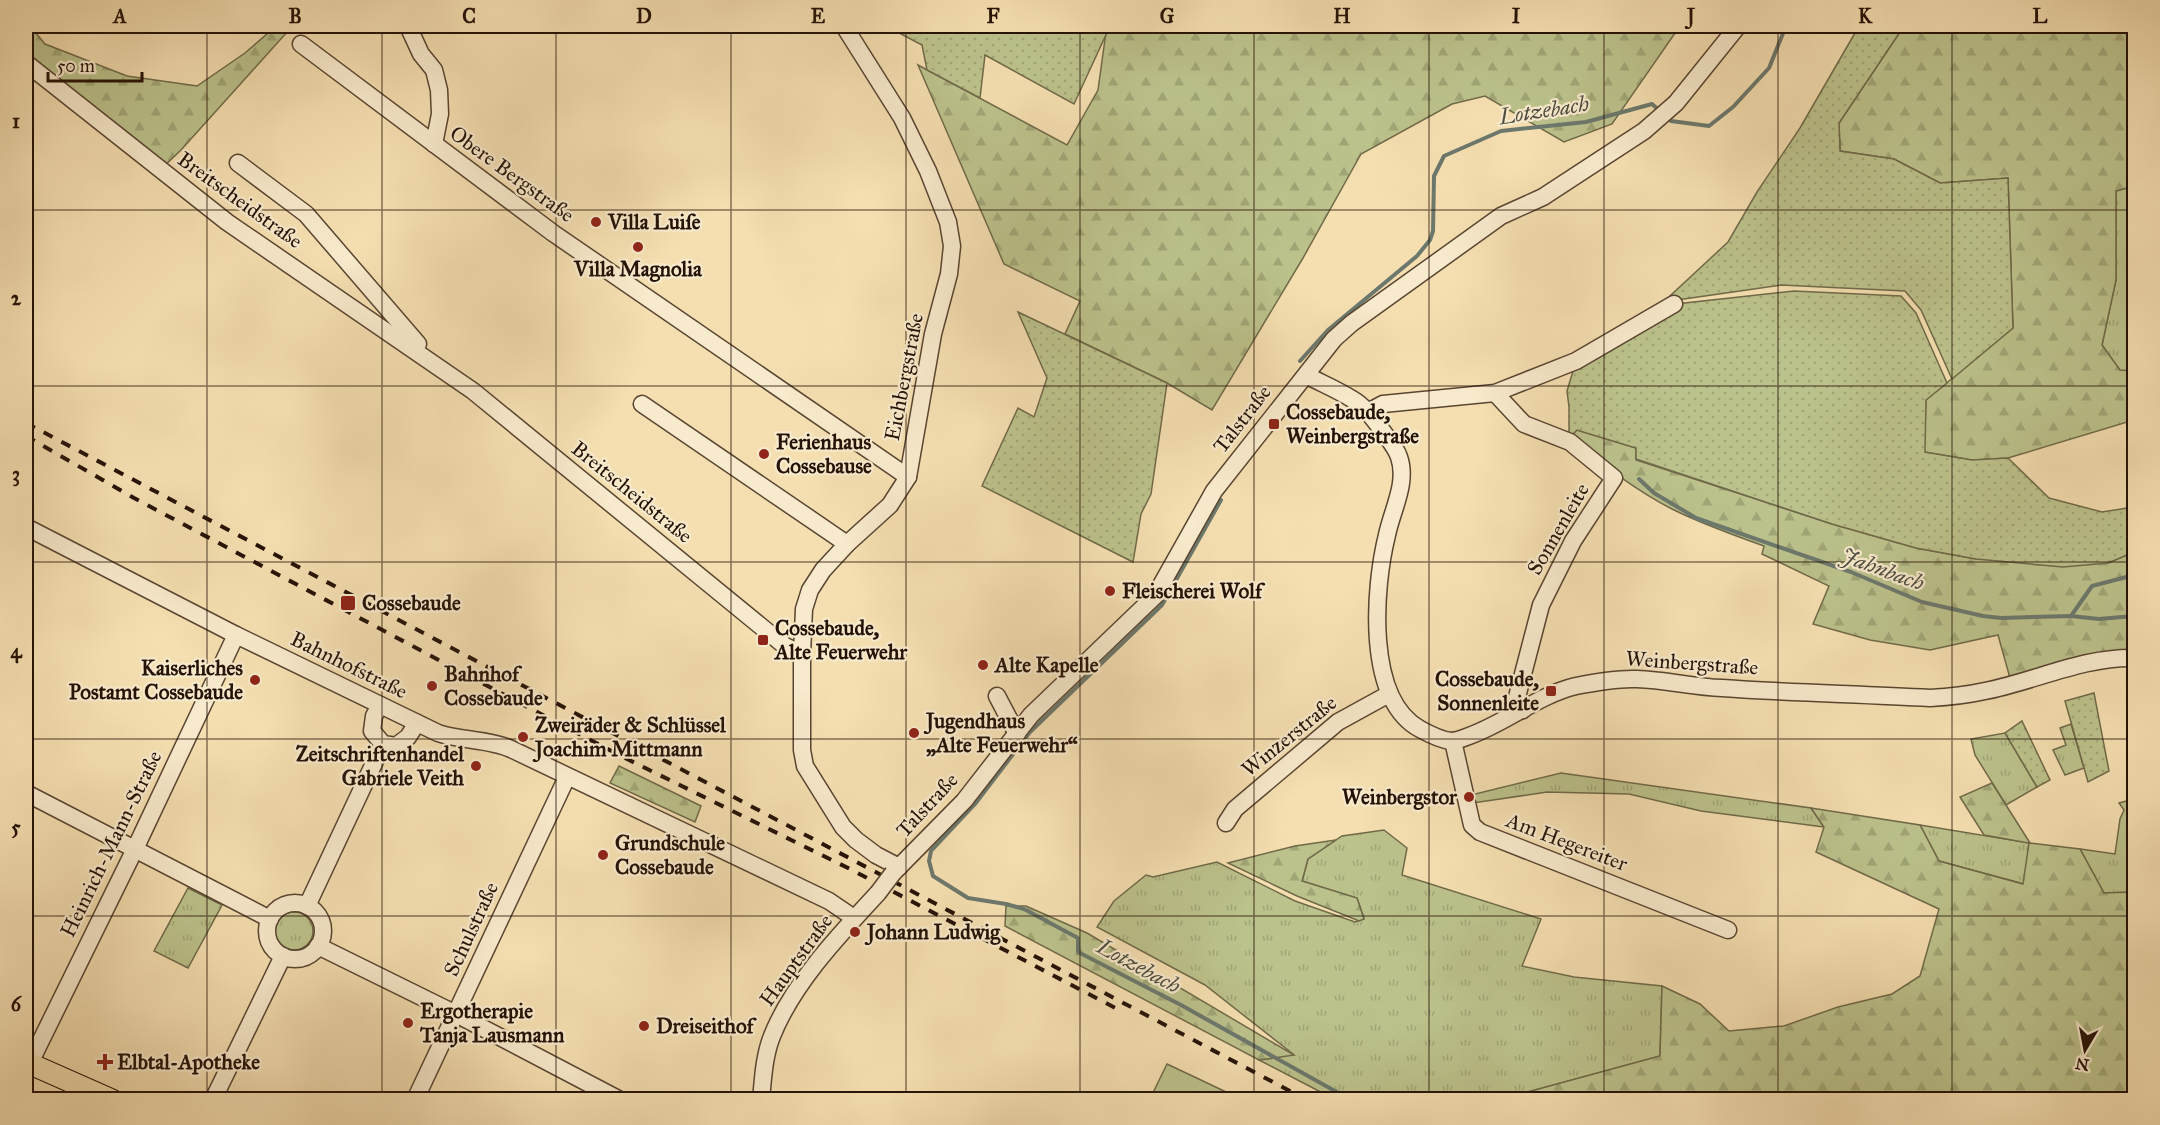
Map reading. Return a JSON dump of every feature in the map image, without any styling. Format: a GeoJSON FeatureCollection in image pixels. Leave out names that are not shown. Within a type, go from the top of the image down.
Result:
{"type":"FeatureCollection","features":[{"type":"Feature","properties":{"kind":"main road"},"geometry":{"type":"LineString","coordinates":[[27,1066],[112,1100]]}},
{"type":"Feature","properties":{"kind":"street"},"geometry":{"type":"LineString","coordinates":[[408,26],[421,54],[434,70],[439,90],[440,114],[434,144]]}},
{"type":"Feature","properties":{"kind":"street","name":"Eichbergstraße"},"geometry":{"type":"LineString","coordinates":[[844,26],[902,118],[928,171],[948,222],[952,246],[950,274],[933,334],[908,477],[890,505],[847,544],[823,570],[810,590],[804,609],[802,750],[805,766],[849,833],[896,870]]}},
{"type":"Feature","properties":{"kind":"street","name":"Talstraße"},"geometry":{"type":"LineString","coordinates":[[854,918],[896,870],[964,801],[1044,702],[1155,596],[1214,491],[1334,339],[1428,267],[1501,216],[1543,197],[1644,131],[1676,104],[1738,26]]}},
{"type":"Feature","properties":{"kind":"street","name":"Obere Bergstraße"},"geometry":{"type":"LineString","coordinates":[[301,44],[553,233],[908,477]]}},
{"type":"Feature","properties":{"kind":"street","name":"Breitscheidstraße"},"geometry":{"type":"LineString","coordinates":[[26,63],[227,222],[473,391],[785,646],[802,654]]}},
{"type":"Feature","properties":{"kind":"street","name":"Breitscheidstraße"},"geometry":{"type":"LineString","coordinates":[[238,163],[306,214],[435,363]]}},
{"type":"Feature","properties":{"kind":"street"},"geometry":{"type":"LineString","coordinates":[[1368,412],[1383,404],[1495,393],[1576,361],[1674,304]]}},
{"type":"Feature","properties":{"kind":"street"},"geometry":{"type":"LineString","coordinates":[[1306,375],[1353,399],[1368,412],[1395,447],[1402,473],[1400,491],[1387,533],[1378,591],[1380,646],[1384,675],[1389,693],[1403,715],[1418,729],[1453,741]]}},
{"type":"Feature","properties":{"kind":"street","name":"Sonnenleite"},"geometry":{"type":"LineString","coordinates":[[1495,393],[1524,424],[1570,442],[1614,478],[1573,541],[1541,604],[1517,697],[1523,710]]}},
{"type":"Feature","properties":{"kind":"street"},"geometry":{"type":"LineString","coordinates":[[642,404],[847,544]]}},
{"type":"Feature","properties":{"kind":"street","name":"Bahnhofstraße"},"geometry":{"type":"LineString","coordinates":[[26,526],[236,635],[438,733],[503,746],[829,901],[854,918]]}},
{"type":"Feature","properties":{"kind":"street","name":"Heinrich-Mann-Straße"},"geometry":{"type":"LineString","coordinates":[[27,1066],[135,849],[236,635]]}},
{"type":"Feature","properties":{"kind":"street","name":"Weinbergstraße"},"geometry":{"type":"LineString","coordinates":[[1453,741],[1481,732],[1573,687],[1617,680],[1651,680],[1720,688],[1930,698],[1985,691],[2096,660],[2134,658]]}},
{"type":"Feature","properties":{"kind":"street","name":"Winzerstraße"},"geometry":{"type":"LineString","coordinates":[[1226,823],[1235,809],[1338,722],[1389,693]]}},
{"type":"Feature","properties":{"kind":"street"},"geometry":{"type":"LineString","coordinates":[[997,696],[1017,734]]}},
{"type":"Feature","properties":{"kind":"street"},"geometry":{"type":"LineString","coordinates":[[380,705],[374,716],[372,730],[383,744],[396,746],[408,737],[417,723]]}},
{"type":"Feature","properties":{"kind":"street","name":"Am Hegereiter"},"geometry":{"type":"LineString","coordinates":[[1453,741],[1472,825],[1480,832],[1728,930]]}},
{"type":"Feature","properties":{"kind":"street"},"geometry":{"type":"LineString","coordinates":[[307,906],[383,744]]}},
{"type":"Feature","properties":{"kind":"street","name":"Schulstraße"},"geometry":{"type":"LineString","coordinates":[[415,1100],[567,777]]}},
{"type":"Feature","properties":{"kind":"street"},"geometry":{"type":"LineString","coordinates":[[26,793],[270,919]]}},
{"type":"Feature","properties":{"kind":"street"},"geometry":{"type":"LineString","coordinates":[[297,903],[307,906],[316,913],[321,924],[322,935],[318,946],[311,953],[302,957],[283,956],[268,940],[267,929],[270,919],[276,910],[286,904],[297,903]]}},
{"type":"Feature","properties":{"kind":"street","name":"Hauptstraße"},"geometry":{"type":"LineString","coordinates":[[761,1100],[771,1038],[783,1011],[819,960],[854,918]]}},
{"type":"Feature","properties":{"kind":"street"},"geometry":{"type":"LineString","coordinates":[[318,946],[456,1014],[620,1100]]}},
{"type":"Feature","properties":{"kind":"street"},"geometry":{"type":"LineString","coordinates":[[213,1100],[283,956]]}},
{"type":"Feature","properties":{"kind":"green space"},"geometry":{"type":"Polygon","coordinates":[[[26,26],[30,26],[45,44],[127,76],[197,86],[245,53],[276,26],[298,26],[288,31],[181,150],[160,170],[26,63],[26,26]]]}},
{"type":"Feature","properties":{"kind":"green space"},"geometry":{"type":"Polygon","coordinates":[[[886,26],[1110,26],[1074,104],[985,55],[980,98],[927,70],[922,45],[886,26]]]}},
{"type":"Feature","properties":{"kind":"green space"},"geometry":{"type":"Polygon","coordinates":[[[1110,26],[1680,26],[1612,124],[1564,142],[1485,96],[1452,104],[1361,154],[1303,258],[1212,410],[1167,383],[1065,334],[1080,301],[1004,264],[918,65],[1067,145],[1098,90],[1106,32],[1110,26]]]}},
{"type":"Feature","properties":{"kind":"green space"},"geometry":{"type":"Polygon","coordinates":[[[1859,26],[1904,26],[1839,123],[1840,151],[1894,159],[1940,183],[2008,178],[2013,328],[1952,379],[1921,310],[1905,291],[1781,285],[1677,300],[1675,304],[1794,291],[1901,296],[1916,313],[1947,383],[1926,400],[1925,452],[1972,460],[2008,458],[2049,498],[2102,512],[2134,507],[2134,552],[2108,563],[2063,567],[1976,559],[1916,548],[1832,524],[1636,459],[1636,448],[1577,430],[1569,438],[1567,391],[1576,361],[1674,304],[1670,296],[1728,242],[1757,192],[1800,128],[1859,26]]]}},
{"type":"Feature","properties":{"kind":"green space"},"geometry":{"type":"Polygon","coordinates":[[[1904,26],[2134,26],[2134,186],[2116,191],[2116,280],[2102,345],[2120,370],[2134,371],[2134,420],[2008,458],[1972,460],[1924,452],[1926,400],[2013,328],[2008,178],[1940,183],[1894,159],[1840,151],[1839,123],[1904,26]]]}},
{"type":"Feature","properties":{"kind":"green space"},"geometry":{"type":"Polygon","coordinates":[[[2134,186],[2134,371],[2120,371],[2102,345],[2116,280],[2116,191],[2134,186]]]}},
{"type":"Feature","properties":{"kind":"green space"},"geometry":{"type":"Polygon","coordinates":[[[1018,312],[1167,383],[1151,494],[1141,514],[1133,562],[982,486],[1018,408],[1034,417],[1047,378],[1018,312]]]}},
{"type":"Feature","properties":{"kind":"green space"},"geometry":{"type":"Polygon","coordinates":[[[1577,430],[1636,448],[1636,460],[1832,524],[1916,548],[1976,559],[2108,563],[2134,552],[2134,652],[2010,678],[1998,635],[1930,650],[1870,640],[1813,624],[1829,586],[1762,554],[1764,546],[1695,520],[1645,494],[1569,438],[1577,430]]]}},
{"type":"Feature","properties":{"kind":"green space"},"geometry":{"type":"Polygon","coordinates":[[[2094,693],[2109,771],[2088,782],[2065,701],[2094,693]]]}},
{"type":"Feature","properties":{"kind":"green space"},"geometry":{"type":"Polygon","coordinates":[[[2022,721],[2050,780],[2037,787],[2005,733],[2022,721]]]}},
{"type":"Feature","properties":{"kind":"green space"},"geometry":{"type":"Polygon","coordinates":[[[2071,724],[2084,768],[2065,775],[2053,750],[2066,745],[2060,728],[2071,724]]]}},
{"type":"Feature","properties":{"kind":"green space"},"geometry":{"type":"Polygon","coordinates":[[[2005,733],[2037,787],[2006,805],[1975,755],[1971,739],[2005,733]]]}},
{"type":"Feature","properties":{"kind":"green space"},"geometry":{"type":"Polygon","coordinates":[[[619,766],[701,806],[695,822],[610,783],[619,766]]]}},
{"type":"Feature","properties":{"kind":"green space"},"geometry":{"type":"Polygon","coordinates":[[[1561,773],[1811,808],[1824,827],[1701,811],[1629,794],[1547,792],[1473,803],[1471,795],[1561,773]]]}},
{"type":"Feature","properties":{"kind":"green space"},"geometry":{"type":"Polygon","coordinates":[[[1992,783],[2030,843],[2080,849],[2104,893],[2134,892],[2134,1099],[1502,1099],[1660,1056],[1662,986],[1700,1004],[1729,1031],[1784,1026],[1838,1007],[1892,994],[1920,976],[1939,909],[1816,852],[1824,827],[1811,808],[1920,825],[1939,861],[2023,884],[2029,843],[1984,835],[1960,797],[1992,783]]]}},
{"type":"Feature","properties":{"kind":"green space"},"geometry":{"type":"Polygon","coordinates":[[[2134,799],[2134,892],[2104,893],[2080,849],[2115,854],[2120,819],[2124,810],[2119,803],[2134,799]]]}},
{"type":"Feature","properties":{"kind":"green space"},"geometry":{"type":"Polygon","coordinates":[[[1920,825],[2030,843],[2024,884],[1939,861],[1920,825]]]}},
{"type":"Feature","properties":{"kind":"green space"},"geometry":{"type":"Polygon","coordinates":[[[1384,830],[1407,848],[1402,875],[1541,919],[1522,966],[1574,977],[1662,986],[1660,1056],[1502,1099],[1334,1099],[1259,1060],[1293,1054],[1205,985],[1097,927],[1114,901],[1146,875],[1153,877],[1217,862],[1295,901],[1355,922],[1364,918],[1357,898],[1302,881],[1308,859],[1342,836],[1384,830]]]}},
{"type":"Feature","properties":{"kind":"green space"},"geometry":{"type":"Polygon","coordinates":[[[1336,840],[1308,859],[1302,881],[1357,898],[1364,919],[1359,921],[1297,896],[1228,863],[1295,846],[1336,840]]]}},
{"type":"Feature","properties":{"kind":"green space"},"geometry":{"type":"Polygon","coordinates":[[[188,888],[222,905],[188,968],[154,951],[188,888]]]}},
{"type":"Feature","properties":{"kind":"green space"},"geometry":{"type":"Polygon","coordinates":[[[1006,906],[1026,906],[1087,933],[1294,1055],[1259,1060],[1005,926],[1006,906]]]}},
{"type":"Feature","properties":{"kind":"green space"},"geometry":{"type":"Polygon","coordinates":[[[294,912],[307,918],[313,931],[307,944],[294,950],[281,944],[275,931],[281,918],[294,912]]]}},
{"type":"Feature","properties":{"kind":"green space"},"geometry":{"type":"Polygon","coordinates":[[[1167,1064],[1241,1099],[1150,1099],[1167,1064]]]}},
{"type":"Feature","properties":{"kind":"waterway","name":"Lotzebach"},"geometry":{"type":"LineString","coordinates":[[1667,118],[1671,121],[1709,126],[1733,107],[1769,68],[1786,26]]}},
{"type":"Feature","properties":{"kind":"waterway","name":"Lotzebach"},"geometry":{"type":"LineString","coordinates":[[1300,361],[1328,330],[1417,256],[1430,240],[1433,231],[1434,176],[1444,156],[1501,131],[1586,122],[1652,104],[1660,111]]}},
{"type":"Feature","properties":{"kind":"waterway","name":"Jahnbach"},"geometry":{"type":"LineString","coordinates":[[1639,479],[1654,493],[1696,518],[1851,572],[1922,602],[2001,618],[2071,616],[2099,619],[2134,616]]}},
{"type":"Feature","properties":{"kind":"waterway","name":"Lotzebach"},"geometry":{"type":"LineString","coordinates":[[1221,500],[1162,605],[1030,732],[975,804],[931,851],[929,861],[933,876],[968,898],[1024,909],[1078,938],[1078,952],[1181,1005],[1351,1100]]}},
{"type":"Feature","properties":{"kind":"waterway"},"geometry":{"type":"LineString","coordinates":[[2071,616],[2092,586],[2134,575]]}},
{"type":"Feature","properties":{"kind":"railway"},"geometry":{"type":"LineString","coordinates":[[26,423],[1307,1100]]}},
{"type":"Feature","properties":{"kind":"railway"},"geometry":{"type":"LineString","coordinates":[[26,436],[134,498],[514,700],[625,758],[850,869],[1123,1012]]}},
{"type":"Feature","properties":{"kind":"place","name":"Villa Luiſe"},"geometry":{"type":"Point","coordinates":[596,222]}},
{"type":"Feature","properties":{"kind":"place","name":"Villa Magnolia"},"geometry":{"type":"Point","coordinates":[638,247]}},
{"type":"Feature","properties":{"kind":"place","name":"Cossebaude, Weinbergstraße"},"geometry":{"type":"Point","coordinates":[1274,424]}},
{"type":"Feature","properties":{"kind":"place","name":"Ferienhaus Cossebause"},"geometry":{"type":"Point","coordinates":[764,454]}},
{"type":"Feature","properties":{"kind":"place","name":"Fleischerei Wolf"},"geometry":{"type":"Point","coordinates":[1110,591]}},
{"type":"Feature","properties":{"kind":"place","name":"Cossebaude"},"geometry":{"type":"Point","coordinates":[348,603]}},
{"type":"Feature","properties":{"kind":"place","name":"Cossebaude, Alte Feuerwehr"},"geometry":{"type":"Point","coordinates":[763,640]}},
{"type":"Feature","properties":{"kind":"place","name":"Alte Kapelle"},"geometry":{"type":"Point","coordinates":[983,665]}},
{"type":"Feature","properties":{"kind":"place","name":"Kaiserliches Postamt Cossebaude"},"geometry":{"type":"Point","coordinates":[255,680]}},
{"type":"Feature","properties":{"kind":"place","name":"Bahnhof Cossebaude"},"geometry":{"type":"Point","coordinates":[432,686]}},
{"type":"Feature","properties":{"kind":"place","name":"Cossebaude, Sonnenleite"},"geometry":{"type":"Point","coordinates":[1551,691]}},
{"type":"Feature","properties":{"kind":"place","name":"Jugendhaus „Alte Feuerwehr“"},"geometry":{"type":"Point","coordinates":[914,733]}},
{"type":"Feature","properties":{"kind":"place","name":"Zweiräder & Schlüssel Joachim Mittmann"},"geometry":{"type":"Point","coordinates":[523,737]}},
{"type":"Feature","properties":{"kind":"place","name":"Zeitschriftenhandel Gabriele Veith"},"geometry":{"type":"Point","coordinates":[476,766]}},
{"type":"Feature","properties":{"kind":"place","name":"Weinbergstor"},"geometry":{"type":"Point","coordinates":[1469,797]}},
{"type":"Feature","properties":{"kind":"place","name":"Grundschule Cossebaude"},"geometry":{"type":"Point","coordinates":[603,855]}},
{"type":"Feature","properties":{"kind":"place","name":"Johann Ludwig"},"geometry":{"type":"Point","coordinates":[855,932]}},
{"type":"Feature","properties":{"kind":"place","name":"Ergotherapie Tanja Lausmann"},"geometry":{"type":"Point","coordinates":[408,1023]}},
{"type":"Feature","properties":{"kind":"place","name":"Dreiseithof"},"geometry":{"type":"Point","coordinates":[644,1026]}},
{"type":"Feature","properties":{"kind":"place","name":"Elbtal-Apotheke"},"geometry":{"type":"Point","coordinates":[105,1062]}}]}
